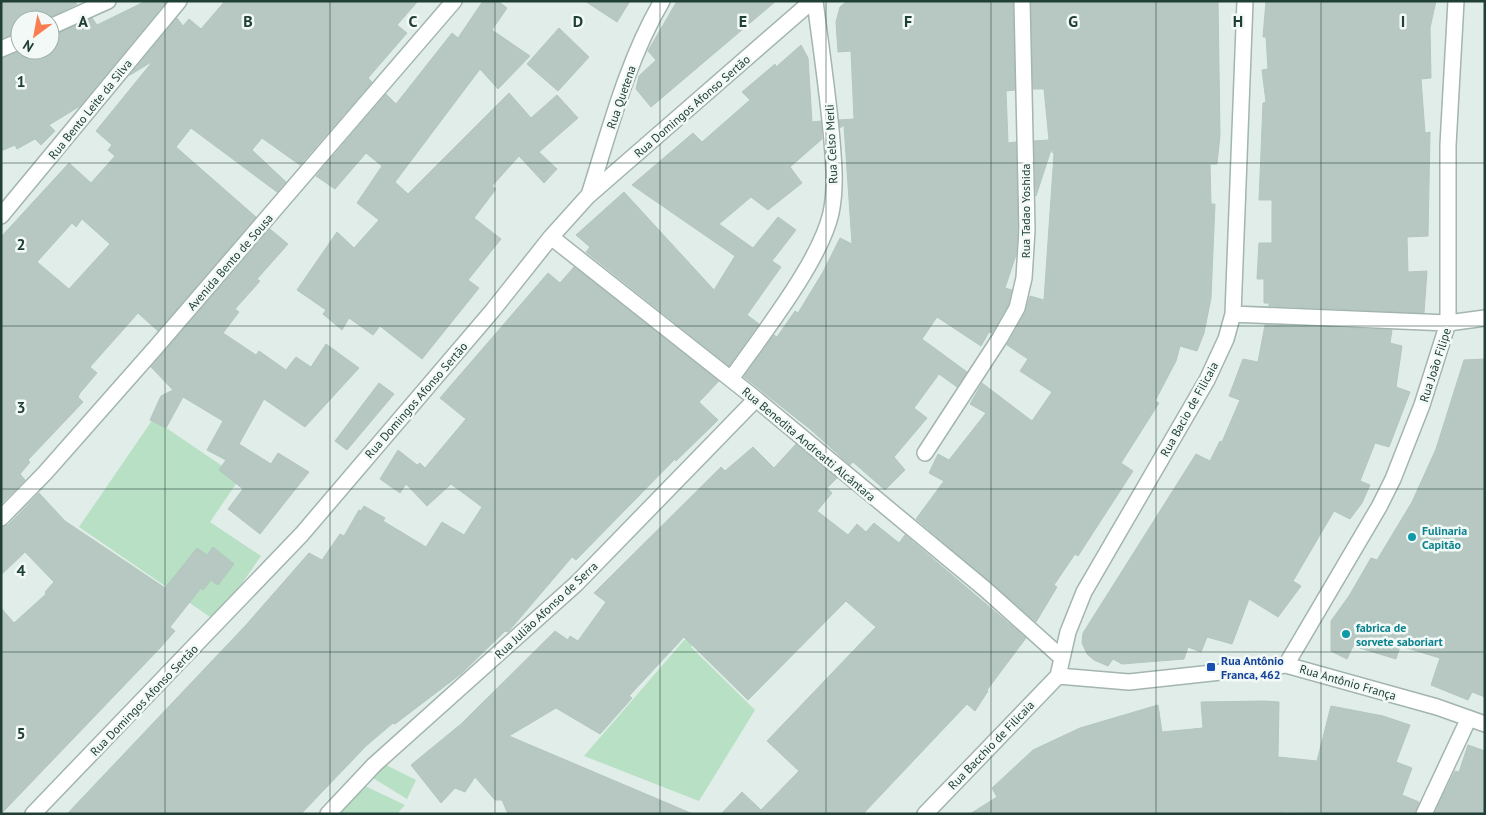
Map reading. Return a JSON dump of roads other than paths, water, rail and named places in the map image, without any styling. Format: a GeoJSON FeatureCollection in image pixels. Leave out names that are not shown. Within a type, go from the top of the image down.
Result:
{"type":"FeatureCollection","features":[{"type":"Feature","properties":{"kind":"street"},"geometry":{"type":"LineString","coordinates":[[60,23],[108,1]]}},
{"type":"Feature","properties":{"kind":"street","name":"Rua Bento Leite da Silva"},"geometry":{"type":"LineString","coordinates":[[1,216],[179,1]]}},
{"type":"Feature","properties":{"kind":"street","name":"Avenida Bento de Sousa"},"geometry":{"type":"LineString","coordinates":[[1,518],[46,473],[131,376],[454,1]]}},
{"type":"Feature","properties":{"kind":"street","name":"Rua Quetena"},"geometry":{"type":"LineString","coordinates":[[588,196],[624,85],[646,30],[662,1]]}},
{"type":"Feature","properties":{"kind":"street","name":"Rua Domingos Afonso Sertão"},"geometry":{"type":"LineString","coordinates":[[33,814],[302,534],[493,310],[551,237],[588,196],[814,1]]}},
{"type":"Feature","properties":{"kind":"street","name":"Rua Celso Merli"},"geometry":{"type":"LineString","coordinates":[[731,379],[820,244],[831,214],[834,173],[828,98],[814,1]]}},
{"type":"Feature","properties":{"kind":"street","name":"Rua Tadao Yoshida"},"geometry":{"type":"LineString","coordinates":[[925,453],[1000,338],[1017,308],[1024,278],[1028,230],[1022,1]]}},
{"type":"Feature","properties":{"kind":"street","name":"Rua Bacio de Filicaia"},"geometry":{"type":"LineString","coordinates":[[1058,676],[1068,632],[1084,592],[1207,380],[1226,339],[1233,314],[1245,1]]}},
{"type":"Feature","properties":{"kind":"street","name":"Rua João Filipe"},"geometry":{"type":"LineString","coordinates":[[1286,665],[1379,507],[1393,479],[1422,405],[1448,323],[1448,144],[1456,1]]}},
{"type":"Feature","properties":{"kind":"street","name":"Rua Benedita Andreatti Alcântara"},"geometry":{"type":"LineString","coordinates":[[551,237],[731,379],[991,594],[1062,658]]}},
{"type":"Feature","properties":{"kind":"street"},"geometry":{"type":"LineString","coordinates":[[1233,314],[1448,323],[1485,318]]}},
{"type":"Feature","properties":{"kind":"street","name":"Rua Julião Afonso de Serra"},"geometry":{"type":"LineString","coordinates":[[328,814],[374,765],[576,584],[756,400]]}},
{"type":"Feature","properties":{"kind":"street","name":"Rua Antônio França"},"geometry":{"type":"LineString","coordinates":[[1058,676],[1128,682],[1286,665],[1437,707],[1468,720],[1485,724]]}},
{"type":"Feature","properties":{"kind":"street","name":"Rua Bacchio de Filicaia"},"geometry":{"type":"LineString","coordinates":[[925,814],[1058,676]]}},
{"type":"Feature","properties":{"kind":"street"},"geometry":{"type":"LineString","coordinates":[[1424,814],[1468,720]]}},
{"type":"Feature","properties":{"kind":"place","name":"Fulinaria Capitão"},"geometry":{"type":"Point","coordinates":[1412,537]}},
{"type":"Feature","properties":{"kind":"place","name":"fabrica de sorvete saboriart"},"geometry":{"type":"Point","coordinates":[1346,634]}},
{"type":"Feature","properties":{"kind":"place","name":"Rua Antônio Franca, 462"},"geometry":{"type":"Point","coordinates":[1211,667]}}]}
